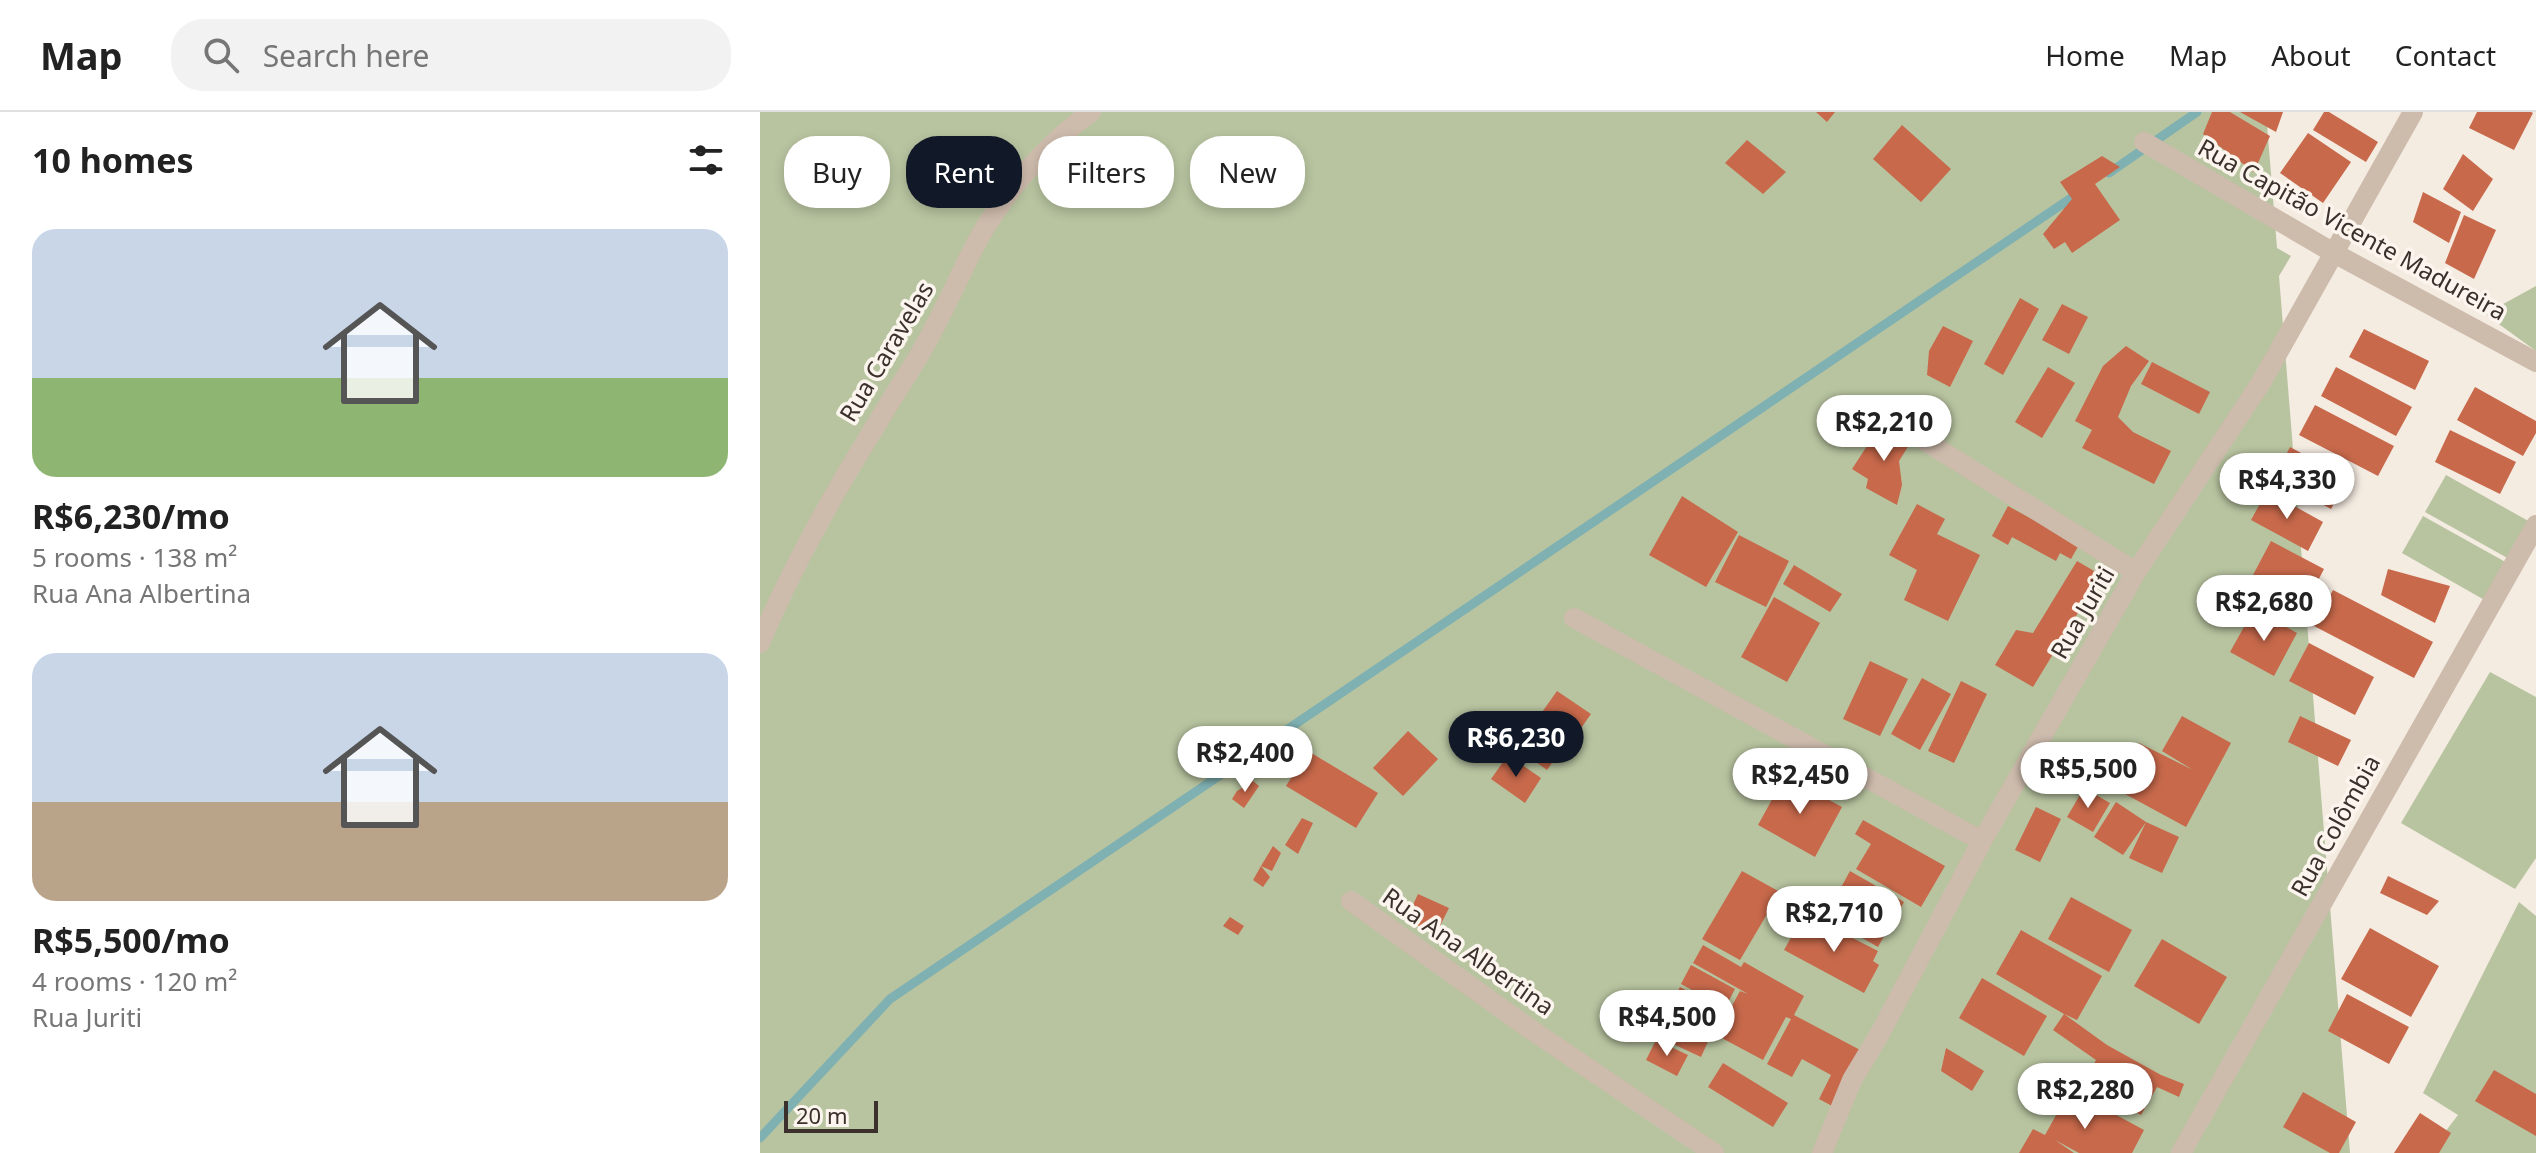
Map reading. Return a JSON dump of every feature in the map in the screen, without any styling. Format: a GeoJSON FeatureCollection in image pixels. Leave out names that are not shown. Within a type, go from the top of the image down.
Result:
{"type":"FeatureCollection","features":[{"type":"Feature","properties":{"kind":"street","name":"Rua Caravelas"},"geometry":{"type":"LineString","coordinates":[[760,643],[820,518],[916,360],[951,298],[979,239],[1000,206],[1035,163],[1091,112]]}},
{"type":"Feature","properties":{"kind":"street","name":"Rua Juriti"},"geometry":{"type":"LineString","coordinates":[[1822,1153],[1852,1080],[1982,841],[2136,572],[2262,381],[2413,112]]}},
{"type":"Feature","properties":{"kind":"street","name":"Rua Capitão Vicente Madureira"},"geometry":{"type":"LineString","coordinates":[[2144,142],[2332,252],[2536,362]]}},
{"type":"Feature","properties":{"kind":"street"},"geometry":{"type":"LineString","coordinates":[[1909,431],[2136,572]]}},
{"type":"Feature","properties":{"kind":"street","name":"Rua Colômbia"},"geometry":{"type":"LineString","coordinates":[[2181,1153],[2536,525]]}},
{"type":"Feature","properties":{"kind":"street"},"geometry":{"type":"LineString","coordinates":[[1574,618],[1982,841]]}},
{"type":"Feature","properties":{"kind":"street","name":"Rua Ana Albertina"},"geometry":{"type":"LineString","coordinates":[[1351,901],[1530,1029],[1714,1153]]}},
{"type":"Feature","properties":{"kind":"green space"},"geometry":{"type":"Polygon","coordinates":[[[760,112],[2266,112],[2277,248],[2291,256],[2279,276],[2350,1153],[760,1153],[760,112]]]}},
{"type":"Feature","properties":{"kind":"green space"},"geometry":{"type":"Polygon","coordinates":[[[2536,286],[2536,351],[2485,314],[2536,286]]]}},
{"type":"Feature","properties":{"kind":"green space"},"geometry":{"type":"Polygon","coordinates":[[[2446,475],[2532,523],[2511,560],[2425,512],[2446,475]]]}},
{"type":"Feature","properties":{"kind":"green space"},"geometry":{"type":"Polygon","coordinates":[[[2423,516],[2509,564],[2488,602],[2402,553],[2423,516]]]}},
{"type":"Feature","properties":{"kind":"green space"},"geometry":{"type":"Polygon","coordinates":[[[2490,672],[2536,697],[2536,858],[2515,889],[2401,823],[2490,672]]]}},
{"type":"Feature","properties":{"kind":"green space"},"geometry":{"type":"Polygon","coordinates":[[[2519,902],[2536,916],[2536,1153],[2429,1153],[2458,1115],[2423,1093],[2519,902]]]}},
{"type":"Feature","properties":{"kind":"building"},"geometry":{"type":"Polygon","coordinates":[[[1816,112],[1835,112],[1827,122],[1816,112]]]}},
{"type":"Feature","properties":{"kind":"building"},"geometry":{"type":"Polygon","coordinates":[[[2212,112],[2230,112],[2270,136],[2254,172],[2203,134],[2212,112]]]}},
{"type":"Feature","properties":{"kind":"building"},"geometry":{"type":"Polygon","coordinates":[[[2240,112],[2283,112],[2276,132],[2240,112]]]}},
{"type":"Feature","properties":{"kind":"building"},"geometry":{"type":"Polygon","coordinates":[[[2324,112],[2329,112],[2378,142],[2366,162],[2313,130],[2324,112]]]}},
{"type":"Feature","properties":{"kind":"building"},"geometry":{"type":"Polygon","coordinates":[[[2477,112],[2533,113],[2514,150],[2469,128],[2477,112]]]}},
{"type":"Feature","properties":{"kind":"building"},"geometry":{"type":"Polygon","coordinates":[[[1902,125],[1951,169],[1921,202],[1873,159],[1902,125]]]}},
{"type":"Feature","properties":{"kind":"building"},"geometry":{"type":"Polygon","coordinates":[[[2308,133],[2351,162],[2323,203],[2280,173],[2308,133]]]}},
{"type":"Feature","properties":{"kind":"building"},"geometry":{"type":"Polygon","coordinates":[[[1747,140],[1786,172],[1763,194],[1725,163],[1747,140]]]}},
{"type":"Feature","properties":{"kind":"building"},"geometry":{"type":"Polygon","coordinates":[[[2463,154],[2493,179],[2473,211],[2443,189],[2463,154]]]}},
{"type":"Feature","properties":{"kind":"building"},"geometry":{"type":"Polygon","coordinates":[[[2102,156],[2120,167],[2095,184],[2120,220],[2072,253],[2065,242],[2054,249],[2043,234],[2072,199],[2060,182],[2102,156]]]}},
{"type":"Feature","properties":{"kind":"building"},"geometry":{"type":"Polygon","coordinates":[[[2423,192],[2461,212],[2449,243],[2413,222],[2423,192]]]}},
{"type":"Feature","properties":{"kind":"building"},"geometry":{"type":"Polygon","coordinates":[[[2464,215],[2496,230],[2474,279],[2445,263],[2464,215]]]}},
{"type":"Feature","properties":{"kind":"building"},"geometry":{"type":"Polygon","coordinates":[[[2020,298],[2039,309],[2003,375],[1984,364],[2020,298]]]}},
{"type":"Feature","properties":{"kind":"building"},"geometry":{"type":"Polygon","coordinates":[[[2062,304],[2088,317],[2069,354],[2042,340],[2062,304]]]}},
{"type":"Feature","properties":{"kind":"building"},"geometry":{"type":"Polygon","coordinates":[[[1943,326],[1973,341],[1950,387],[1927,375],[1929,351],[1943,326]]]}},
{"type":"Feature","properties":{"kind":"building"},"geometry":{"type":"Polygon","coordinates":[[[2364,329],[2429,361],[2415,390],[2349,357],[2364,329]]]}},
{"type":"Feature","properties":{"kind":"building"},"geometry":{"type":"Polygon","coordinates":[[[2126,346],[2149,361],[2131,386],[2118,417],[2133,432],[2171,451],[2154,484],[2082,448],[2092,430],[2075,421],[2103,366],[2126,346]]]}},
{"type":"Feature","properties":{"kind":"building"},"geometry":{"type":"Polygon","coordinates":[[[2152,362],[2210,392],[2199,414],[2141,384],[2152,362]]]}},
{"type":"Feature","properties":{"kind":"building"},"geometry":{"type":"Polygon","coordinates":[[[2048,367],[2075,383],[2042,438],[2015,422],[2048,367]]]}},
{"type":"Feature","properties":{"kind":"building"},"geometry":{"type":"Polygon","coordinates":[[[2336,367],[2412,407],[2396,436],[2321,396],[2336,367]]]}},
{"type":"Feature","properties":{"kind":"building"},"geometry":{"type":"Polygon","coordinates":[[[2475,387],[2536,421],[2536,433],[2523,456],[2457,420],[2475,387]]]}},
{"type":"Feature","properties":{"kind":"building"},"geometry":{"type":"Polygon","coordinates":[[[2315,405],[2394,446],[2378,476],[2299,435],[2315,405]]]}},
{"type":"Feature","properties":{"kind":"building"},"geometry":{"type":"Polygon","coordinates":[[[1882,423],[1911,442],[1899,461],[1902,485],[1897,505],[1866,488],[1868,479],[1852,469],[1882,423]]]}},
{"type":"Feature","properties":{"kind":"building"},"geometry":{"type":"Polygon","coordinates":[[[2450,430],[2516,462],[2500,494],[2435,462],[2450,430]]]}},
{"type":"Feature","properties":{"kind":"building"},"geometry":{"type":"Polygon","coordinates":[[[2290,447],[2348,478],[2331,509],[2274,478],[2290,447]]]}},
{"type":"Feature","properties":{"kind":"building"},"geometry":{"type":"Polygon","coordinates":[[[2267,491],[2323,522],[2308,551],[2251,520],[2267,491]]]}},
{"type":"Feature","properties":{"kind":"building"},"geometry":{"type":"Polygon","coordinates":[[[1682,496],[1738,532],[1706,587],[1649,555],[1682,496]]]}},
{"type":"Feature","properties":{"kind":"building"},"geometry":{"type":"Polygon","coordinates":[[[1917,504],[1945,519],[1937,534],[1980,555],[1948,621],[1904,600],[1917,570],[1889,555],[1917,504]]]}},
{"type":"Feature","properties":{"kind":"building"},"geometry":{"type":"Polygon","coordinates":[[[2008,506],[2079,545],[2071,559],[2060,553],[2056,561],[2012,537],[2008,545],[1992,536],[2008,506]]]}},
{"type":"Feature","properties":{"kind":"building"},"geometry":{"type":"Polygon","coordinates":[[[1739,535],[1789,561],[1766,607],[1715,582],[1739,535]]]}},
{"type":"Feature","properties":{"kind":"building"},"geometry":{"type":"Polygon","coordinates":[[[2271,541],[2324,569],[2298,619],[2245,590],[2271,541]]]}},
{"type":"Feature","properties":{"kind":"building"},"geometry":{"type":"Polygon","coordinates":[[[2077,561],[2101,575],[2033,687],[1995,665],[2016,630],[2033,633],[2077,561]]]}},
{"type":"Feature","properties":{"kind":"building"},"geometry":{"type":"Polygon","coordinates":[[[1794,565],[1842,594],[1830,612],[1783,584],[1794,565]]]}},
{"type":"Feature","properties":{"kind":"building"},"geometry":{"type":"Polygon","coordinates":[[[2388,569],[2450,586],[2435,623],[2381,595],[2388,569]]]}},
{"type":"Feature","properties":{"kind":"building"},"geometry":{"type":"Polygon","coordinates":[[[2333,590],[2433,642],[2414,678],[2314,626],[2333,590]]]}},
{"type":"Feature","properties":{"kind":"building"},"geometry":{"type":"Polygon","coordinates":[[[1774,597],[1820,623],[1787,682],[1741,657],[1774,597]]]}},
{"type":"Feature","properties":{"kind":"building"},"geometry":{"type":"Polygon","coordinates":[[[2254,609],[2297,633],[2274,676],[2230,652],[2254,609]]]}},
{"type":"Feature","properties":{"kind":"building"},"geometry":{"type":"Polygon","coordinates":[[[2309,643],[2374,677],[2355,715],[2289,681],[2309,643]]]}},
{"type":"Feature","properties":{"kind":"building"},"geometry":{"type":"Polygon","coordinates":[[[1870,661],[1908,679],[1880,736],[1843,719],[1870,661]]]}},
{"type":"Feature","properties":{"kind":"building"},"geometry":{"type":"Polygon","coordinates":[[[1922,678],[1951,694],[1920,750],[1891,734],[1922,678]]]}},
{"type":"Feature","properties":{"kind":"building"},"geometry":{"type":"Polygon","coordinates":[[[1961,681],[1987,694],[1954,763],[1928,751],[1961,681]]]}},
{"type":"Feature","properties":{"kind":"building"},"geometry":{"type":"Polygon","coordinates":[[[1557,691],[1591,714],[1574,738],[1540,715],[1557,691]]]}},
{"type":"Feature","properties":{"kind":"building"},"geometry":{"type":"Polygon","coordinates":[[[2182,716],[2231,743],[2186,827],[2114,788],[2139,743],[2193,770],[2162,751],[2182,716]]]}},
{"type":"Feature","properties":{"kind":"building"},"geometry":{"type":"Polygon","coordinates":[[[2300,716],[2351,740],[2338,766],[2288,742],[2300,716]]]}},
{"type":"Feature","properties":{"kind":"building"},"geometry":{"type":"Polygon","coordinates":[[[1530,722],[1564,746],[1547,770],[1514,746],[1530,722]]]}},
{"type":"Feature","properties":{"kind":"building"},"geometry":{"type":"Polygon","coordinates":[[[1408,731],[1438,759],[1403,796],[1373,768],[1408,731]]]}},
{"type":"Feature","properties":{"kind":"building"},"geometry":{"type":"Polygon","coordinates":[[[1308,751],[1378,793],[1356,828],[1286,786],[1308,751]]]}},
{"type":"Feature","properties":{"kind":"building"},"geometry":{"type":"Polygon","coordinates":[[[1508,755],[1541,778],[1525,803],[1491,779],[1508,755]]]}},
{"type":"Feature","properties":{"kind":"building"},"geometry":{"type":"Polygon","coordinates":[[[1785,776],[1842,807],[1815,857],[1758,825],[1785,776]]]}},
{"type":"Feature","properties":{"kind":"building"},"geometry":{"type":"Polygon","coordinates":[[[1253,781],[1259,786],[1244,808],[1232,799],[1237,791],[1253,781]]]}},
{"type":"Feature","properties":{"kind":"building"},"geometry":{"type":"Polygon","coordinates":[[[2084,788],[2110,803],[2093,832],[2067,817],[2084,788]]]}},
{"type":"Feature","properties":{"kind":"building"},"geometry":{"type":"Polygon","coordinates":[[[2116,802],[2146,822],[2123,855],[2094,837],[2116,802]]]}},
{"type":"Feature","properties":{"kind":"building"},"geometry":{"type":"Polygon","coordinates":[[[2036,807],[2061,819],[2040,862],[2015,850],[2036,807]]]}},
{"type":"Feature","properties":{"kind":"building"},"geometry":{"type":"Polygon","coordinates":[[[1302,818],[1313,823],[1298,854],[1285,845],[1302,818]]]}},
{"type":"Feature","properties":{"kind":"building"},"geometry":{"type":"Polygon","coordinates":[[[1863,820],[1945,866],[1921,907],[1856,869],[1871,844],[1855,834],[1863,820]]]}},
{"type":"Feature","properties":{"kind":"building"},"geometry":{"type":"Polygon","coordinates":[[[2146,822],[2179,837],[2162,873],[2129,858],[2146,822]]]}},
{"type":"Feature","properties":{"kind":"building"},"geometry":{"type":"Polygon","coordinates":[[[1273,846],[1281,853],[1272,871],[1261,866],[1273,846]]]}},
{"type":"Feature","properties":{"kind":"building"},"geometry":{"type":"Polygon","coordinates":[[[1261,866],[1270,877],[1263,887],[1253,880],[1261,866]]]}},
{"type":"Feature","properties":{"kind":"building"},"geometry":{"type":"Polygon","coordinates":[[[1742,871],[1780,892],[1740,960],[1702,939],[1742,871]]]}},
{"type":"Feature","properties":{"kind":"building"},"geometry":{"type":"Polygon","coordinates":[[[1850,871],[1904,902],[1892,924],[1838,893],[1850,871]]]}},
{"type":"Feature","properties":{"kind":"building"},"geometry":{"type":"Polygon","coordinates":[[[2388,876],[2439,901],[2427,915],[2380,893],[2388,876]]]}},
{"type":"Feature","properties":{"kind":"building"},"geometry":{"type":"Polygon","coordinates":[[[1418,894],[1449,908],[1436,934],[1406,920],[1418,894]]]}},
{"type":"Feature","properties":{"kind":"building"},"geometry":{"type":"Polygon","coordinates":[[[1836,894],[1890,925],[1878,947],[1824,916],[1836,894]]]}},
{"type":"Feature","properties":{"kind":"building"},"geometry":{"type":"Polygon","coordinates":[[[2071,897],[2132,930],[2109,972],[2048,939],[2071,897]]]}},
{"type":"Feature","properties":{"kind":"building"},"geometry":{"type":"Polygon","coordinates":[[[1230,917],[1244,926],[1238,935],[1223,926],[1230,917]]]}},
{"type":"Feature","properties":{"kind":"building"},"geometry":{"type":"Polygon","coordinates":[[[1802,918],[1819,927],[1825,924],[1878,951],[1873,961],[1879,965],[1864,993],[1784,950],[1802,918]]]}},
{"type":"Feature","properties":{"kind":"building"},"geometry":{"type":"Polygon","coordinates":[[[2370,928],[2439,966],[2411,1017],[2341,979],[2370,928]]]}},
{"type":"Feature","properties":{"kind":"building"},"geometry":{"type":"Polygon","coordinates":[[[2021,930],[2102,976],[2077,1020],[1996,974],[2021,930]]]}},
{"type":"Feature","properties":{"kind":"building"},"geometry":{"type":"Polygon","coordinates":[[[2162,939],[2227,977],[2199,1024],[2134,986],[2162,939]]]}},
{"type":"Feature","properties":{"kind":"building"},"geometry":{"type":"Polygon","coordinates":[[[1703,945],[1741,967],[1744,962],[1804,996],[1794,1015],[1864,1052],[1834,1107],[1819,1099],[1831,1075],[1802,1059],[1792,1077],[1767,1064],[1791,1019],[1786,1017],[1763,1060],[1716,1035],[1740,991],[1748,994],[1693,963],[1703,945]]]}},
{"type":"Feature","properties":{"kind":"building"},"geometry":{"type":"Polygon","coordinates":[[[1691,965],[1735,989],[1725,1008],[1681,984],[1691,965]]]}},
{"type":"Feature","properties":{"kind":"building"},"geometry":{"type":"Polygon","coordinates":[[[1982,978],[2047,1016],[2024,1056],[1959,1018],[1982,978]]]}},
{"type":"Feature","properties":{"kind":"building"},"geometry":{"type":"Polygon","coordinates":[[[1680,987],[1722,1009],[1714,1024],[1672,1002],[1680,987]]]}},
{"type":"Feature","properties":{"kind":"building"},"geometry":{"type":"Polygon","coordinates":[[[2347,994],[2409,1027],[2389,1064],[2328,1031],[2347,994]]]}},
{"type":"Feature","properties":{"kind":"building"},"geometry":{"type":"Polygon","coordinates":[[[1671,1005],[1715,1026],[1701,1057],[1656,1036],[1671,1005]]]}},
{"type":"Feature","properties":{"kind":"building"},"geometry":{"type":"Polygon","coordinates":[[[2064,1014],[2107,1045],[2184,1084],[2179,1097],[2157,1087],[2141,1115],[2083,1084],[2096,1060],[2053,1030],[2064,1014]]]}},
{"type":"Feature","properties":{"kind":"building"},"geometry":{"type":"Polygon","coordinates":[[[1656,1040],[1688,1055],[1677,1076],[1646,1060],[1656,1040]]]}},
{"type":"Feature","properties":{"kind":"building"},"geometry":{"type":"Polygon","coordinates":[[[1946,1048],[1984,1071],[1972,1091],[1941,1071],[1946,1048]]]}},
{"type":"Feature","properties":{"kind":"building"},"geometry":{"type":"Polygon","coordinates":[[[1723,1063],[1788,1103],[1773,1127],[1708,1087],[1723,1063]]]}},
{"type":"Feature","properties":{"kind":"building"},"geometry":{"type":"Polygon","coordinates":[[[2494,1070],[2536,1094],[2536,1136],[2475,1101],[2494,1070]]]}},
{"type":"Feature","properties":{"kind":"building"},"geometry":{"type":"Polygon","coordinates":[[[2070,1090],[2144,1130],[2132,1153],[2079,1153],[2055,1140],[2074,1153],[2019,1153],[2033,1129],[2045,1135],[2070,1090]]]}},
{"type":"Feature","properties":{"kind":"building"},"geometry":{"type":"Polygon","coordinates":[[[2303,1092],[2356,1122],[2339,1153],[2330,1153],[2283,1127],[2303,1092]]]}},
{"type":"Feature","properties":{"kind":"building"},"geometry":{"type":"Polygon","coordinates":[[[2420,1113],[2451,1133],[2439,1153],[2394,1153],[2420,1113]]]}},
{"type":"Feature","properties":{"kind":"waterway"},"geometry":{"type":"LineString","coordinates":[[2109,173],[2197,112]]}},
{"type":"Feature","properties":{"kind":"waterway"},"geometry":{"type":"LineString","coordinates":[[760,1138],[890,999],[2080,192]]}}]}
